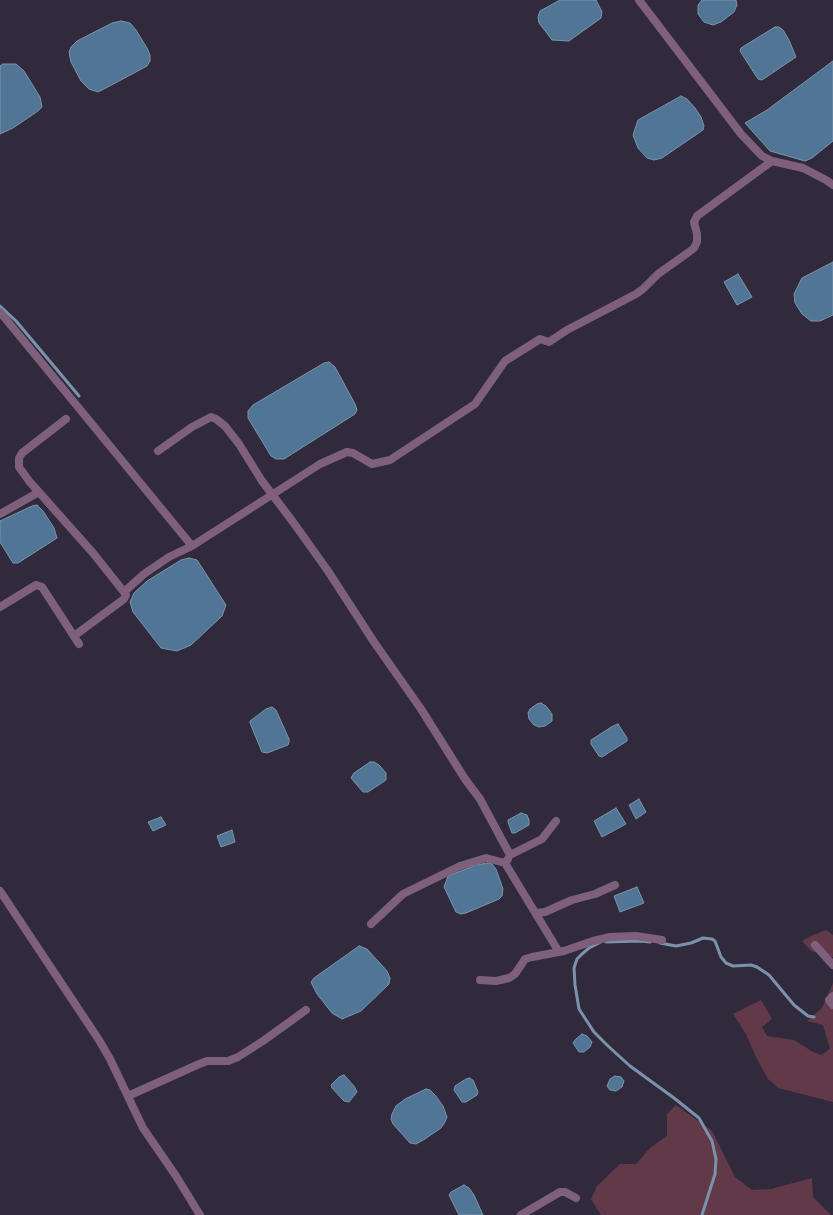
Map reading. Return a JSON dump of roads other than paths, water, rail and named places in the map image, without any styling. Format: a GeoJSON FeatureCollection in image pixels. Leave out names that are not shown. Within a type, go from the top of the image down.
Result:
{"type":"FeatureCollection","features":[{"type":"Feature","properties":{"kind":"street"},"geometry":{"type":"LineString","coordinates":[[639,0],[741,134],[762,156],[772,161],[803,168],[833,185]]}},
{"type":"Feature","properties":{"kind":"street"},"geometry":{"type":"LineString","coordinates":[[124,592],[144,574],[170,557],[192,546],[320,464],[347,452],[353,453],[372,464],[382,462],[390,460],[425,439],[476,404],[505,361],[540,339],[549,342],[567,330],[643,289],[658,274],[694,248],[697,242],[697,234],[694,222],[697,216],[772,161]]}},
{"type":"Feature","properties":{"kind":"street"},"geometry":{"type":"LineString","coordinates":[[0,312],[192,546]]}},
{"type":"Feature","properties":{"kind":"street"},"geometry":{"type":"LineString","coordinates":[[158,451],[192,427],[211,417],[216,419],[224,426],[239,444],[262,481],[323,565],[421,709],[465,779],[480,799],[510,855]]}},
{"type":"Feature","properties":{"kind":"street"},"geometry":{"type":"LineString","coordinates":[[66,419],[22,453],[19,458],[19,467],[93,553],[126,595],[124,599],[74,636]]}},
{"type":"Feature","properties":{"kind":"street"},"geometry":{"type":"LineString","coordinates":[[0,514],[39,492]]}},
{"type":"Feature","properties":{"kind":"street"},"geometry":{"type":"LineString","coordinates":[[0,607],[36,585],[42,587],[79,644]]}},
{"type":"Feature","properties":{"kind":"street"},"geometry":{"type":"LineString","coordinates":[[505,863],[510,855],[542,839],[556,821]]}},
{"type":"Feature","properties":{"kind":"street"},"geometry":{"type":"LineString","coordinates":[[371,924],[403,894],[460,866],[486,858],[505,863],[559,952]]}},
{"type":"Feature","properties":{"kind":"street"},"geometry":{"type":"LineString","coordinates":[[536,913],[544,912],[572,900],[595,894],[615,885]]}},
{"type":"Feature","properties":{"kind":"street"},"geometry":{"type":"LineString","coordinates":[[0,891],[99,1040],[110,1059],[143,1128],[176,1176],[200,1215]]}},
{"type":"Feature","properties":{"kind":"street"},"geometry":{"type":"LineString","coordinates":[[480,980],[496,981],[509,978],[515,974],[525,959],[532,956],[559,952],[610,937],[636,936],[662,940]]}},
{"type":"Feature","properties":{"kind":"street"},"geometry":{"type":"LineString","coordinates":[[815,945],[833,964]]}},
{"type":"Feature","properties":{"kind":"street"},"geometry":{"type":"LineString","coordinates":[[833,996],[829,1000],[833,1005]]}},
{"type":"Feature","properties":{"kind":"street"},"geometry":{"type":"LineString","coordinates":[[128,1096],[207,1061],[228,1061],[238,1057],[263,1042],[306,1010]]}},
{"type":"Feature","properties":{"kind":"street"},"geometry":{"type":"LineString","coordinates":[[521,1215],[560,1192],[565,1192],[576,1198]]}},
{"type":"Feature","properties":{"kind":"water"},"geometry":{"type":"Polygon","coordinates":[[[560,0],[596,0],[602,12],[601,18],[569,41],[552,40],[539,23],[538,17],[540,11],[560,0]]]}},
{"type":"Feature","properties":{"kind":"water"},"geometry":{"type":"Polygon","coordinates":[[[702,0],[736,0],[737,5],[734,12],[721,22],[713,25],[704,22],[698,14],[698,5],[702,0]]]}},
{"type":"Feature","properties":{"kind":"water"},"geometry":{"type":"Polygon","coordinates":[[[121,21],[130,23],[136,30],[147,48],[150,55],[150,61],[147,66],[98,92],[89,89],[81,81],[71,62],[69,52],[71,47],[77,41],[112,23],[121,21]]]}},
{"type":"Feature","properties":{"kind":"water"},"geometry":{"type":"Polygon","coordinates":[[[775,27],[779,27],[783,30],[796,57],[762,80],[758,79],[740,51],[741,48],[775,27]]]}},
{"type":"Feature","properties":{"kind":"water"},"geometry":{"type":"Polygon","coordinates":[[[833,61],[833,141],[812,158],[805,161],[770,151],[745,123],[767,110],[833,61]]]}},
{"type":"Feature","properties":{"kind":"water"},"geometry":{"type":"Polygon","coordinates":[[[3,64],[16,64],[24,71],[40,97],[42,107],[13,128],[0,134],[0,66],[3,64]]]}},
{"type":"Feature","properties":{"kind":"water"},"geometry":{"type":"Polygon","coordinates":[[[681,96],[687,99],[701,117],[704,126],[703,130],[662,158],[654,160],[647,158],[638,148],[633,135],[638,120],[681,96]]]}},
{"type":"Feature","properties":{"kind":"water"},"geometry":{"type":"Polygon","coordinates":[[[833,262],[833,315],[820,321],[811,321],[802,314],[795,303],[794,294],[802,278],[833,262]]]}},
{"type":"Feature","properties":{"kind":"water"},"geometry":{"type":"Polygon","coordinates":[[[738,274],[752,297],[737,305],[724,282],[738,274]]]}},
{"type":"Feature","properties":{"kind":"water"},"geometry":{"type":"Polygon","coordinates":[[[329,362],[335,367],[355,404],[357,410],[355,414],[284,459],[276,459],[271,456],[248,418],[248,411],[253,405],[324,363],[329,362]]]}},
{"type":"Feature","properties":{"kind":"water"},"geometry":{"type":"Polygon","coordinates":[[[37,505],[43,511],[54,528],[57,538],[18,563],[13,563],[0,542],[0,521],[37,505]]]}},
{"type":"Feature","properties":{"kind":"water"},"geometry":{"type":"Polygon","coordinates":[[[189,558],[197,560],[226,605],[222,616],[191,645],[177,651],[161,648],[133,612],[130,602],[134,593],[147,581],[181,560],[189,558]]]}},
{"type":"Feature","properties":{"kind":"water"},"geometry":{"type":"Polygon","coordinates":[[[541,703],[546,706],[552,714],[552,721],[545,726],[539,727],[534,725],[529,719],[528,713],[530,709],[541,703]]]}},
{"type":"Feature","properties":{"kind":"water"},"geometry":{"type":"Polygon","coordinates":[[[272,707],[276,710],[289,742],[288,745],[267,753],[262,752],[250,721],[266,709],[272,707]]]}},
{"type":"Feature","properties":{"kind":"water"},"geometry":{"type":"Polygon","coordinates":[[[618,724],[627,738],[627,741],[602,757],[599,756],[591,744],[591,740],[618,724]]]}},
{"type":"Feature","properties":{"kind":"water"},"geometry":{"type":"Polygon","coordinates":[[[370,762],[374,762],[379,765],[386,773],[386,780],[368,792],[363,792],[351,778],[354,773],[370,762]]]}},
{"type":"Feature","properties":{"kind":"water"},"geometry":{"type":"Polygon","coordinates":[[[639,799],[646,812],[636,819],[629,805],[639,799]]]}},
{"type":"Feature","properties":{"kind":"water"},"geometry":{"type":"Polygon","coordinates":[[[616,808],[626,824],[602,837],[594,821],[616,808]]]}},
{"type":"Feature","properties":{"kind":"water"},"geometry":{"type":"Polygon","coordinates":[[[521,813],[527,815],[529,825],[515,833],[512,833],[508,820],[521,813]]]}},
{"type":"Feature","properties":{"kind":"water"},"geometry":{"type":"Polygon","coordinates":[[[161,817],[166,825],[153,831],[148,822],[161,817]]]}},
{"type":"Feature","properties":{"kind":"water"},"geometry":{"type":"Polygon","coordinates":[[[232,830],[235,842],[221,847],[217,836],[232,830]]]}},
{"type":"Feature","properties":{"kind":"water"},"geometry":{"type":"Polygon","coordinates":[[[488,863],[492,864],[496,869],[503,889],[502,896],[499,899],[466,913],[461,914],[456,912],[444,887],[448,876],[476,865],[488,863]]]}},
{"type":"Feature","properties":{"kind":"water"},"geometry":{"type":"Polygon","coordinates":[[[637,887],[644,903],[620,912],[614,896],[637,887]]]}},
{"type":"Feature","properties":{"kind":"water"},"geometry":{"type":"Polygon","coordinates":[[[359,946],[367,949],[387,971],[390,978],[389,984],[361,1011],[342,1019],[332,1013],[317,994],[311,982],[314,978],[359,946]]]}},
{"type":"Feature","properties":{"kind":"water"},"geometry":{"type":"Polygon","coordinates":[[[582,1034],[587,1036],[592,1042],[590,1047],[584,1052],[579,1052],[573,1043],[582,1034]]]}},
{"type":"Feature","properties":{"kind":"water"},"geometry":{"type":"Polygon","coordinates":[[[344,1075],[354,1086],[357,1092],[349,1102],[344,1101],[331,1085],[339,1077],[344,1075]]]}},
{"type":"Feature","properties":{"kind":"water"},"geometry":{"type":"Polygon","coordinates":[[[615,1076],[621,1077],[624,1081],[622,1087],[616,1091],[610,1090],[607,1086],[610,1079],[615,1076]]]}},
{"type":"Feature","properties":{"kind":"water"},"geometry":{"type":"Polygon","coordinates":[[[469,1078],[473,1080],[478,1092],[477,1095],[466,1102],[462,1102],[454,1090],[455,1086],[469,1078]]]}},
{"type":"Feature","properties":{"kind":"water"},"geometry":{"type":"Polygon","coordinates":[[[426,1089],[430,1090],[435,1095],[443,1106],[447,1117],[441,1128],[416,1144],[410,1143],[393,1124],[391,1119],[392,1114],[396,1106],[405,1099],[426,1089]]]}},
{"type":"Feature","properties":{"kind":"water"},"geometry":{"type":"Polygon","coordinates":[[[464,1185],[469,1188],[474,1195],[483,1215],[459,1215],[449,1195],[451,1192],[464,1185]]]}},
{"type":"Feature","properties":{"kind":"waterway"},"geometry":{"type":"LineString","coordinates":[[0,306],[16,321],[79,396]]}},
{"type":"Feature","properties":{"kind":"waterway"},"geometry":{"type":"LineString","coordinates":[[660,943],[676,946],[691,943],[703,938],[712,939],[715,941],[721,957],[726,963],[733,966],[751,965],[757,967],[769,975],[794,1005],[808,1016],[814,1017]]}},
{"type":"Feature","properties":{"kind":"waterway"},"geometry":{"type":"LineString","coordinates":[[606,942],[650,942]]}},
{"type":"Feature","properties":{"kind":"waterway"},"geometry":{"type":"LineString","coordinates":[[599,943],[589,948],[582,954],[577,959],[574,968],[579,1009],[594,1032],[630,1066],[699,1118],[712,1141],[716,1159],[715,1174],[702,1215]]}}]}
